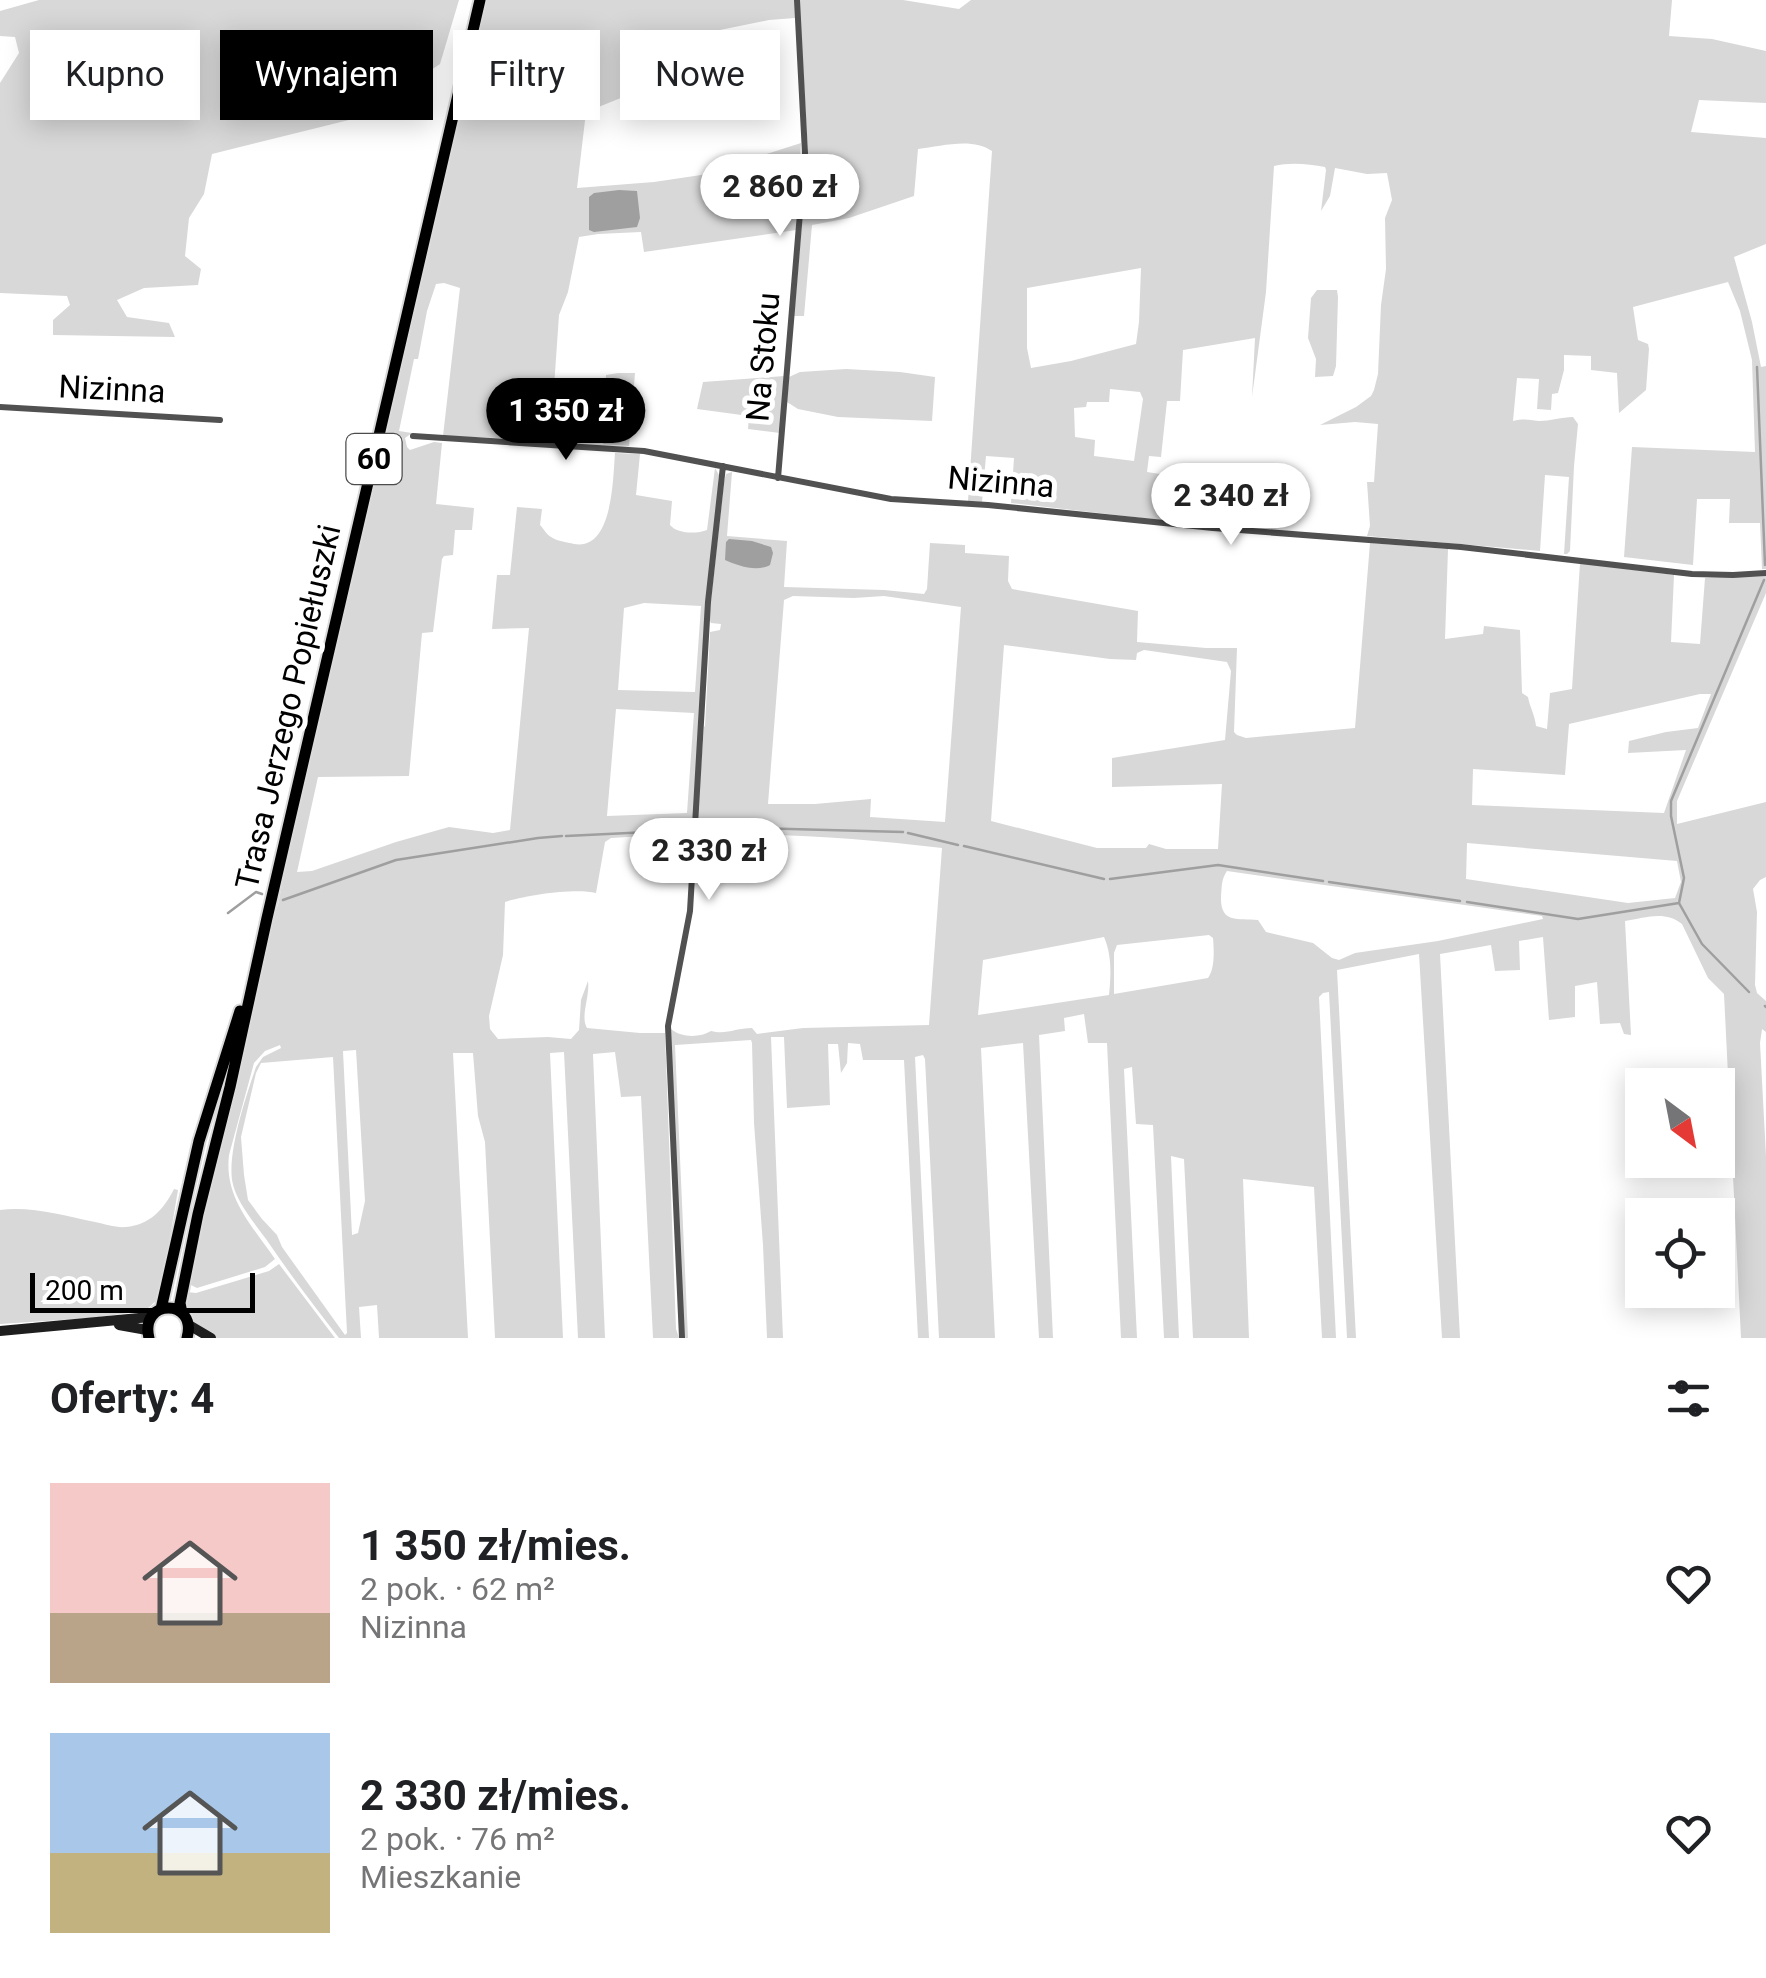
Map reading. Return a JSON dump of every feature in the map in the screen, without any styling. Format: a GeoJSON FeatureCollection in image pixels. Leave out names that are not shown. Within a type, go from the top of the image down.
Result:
{"type":"FeatureCollection","features":[{"type":"Feature","properties":{"kind":"main road","name":"Trasa Jerzego Popiełuszki"},"geometry":{"type":"LineString","coordinates":[[161,1309],[200,1140],[257,960],[480,0]]}},
{"type":"Feature","properties":{"kind":"main road","name":"Trasa Jerzego Popiełuszki"},"geometry":{"type":"LineString","coordinates":[[182,1313],[180,1303],[198,1214],[257,960]]}},
{"type":"Feature","properties":{"kind":"main road"},"geometry":{"type":"LineString","coordinates":[[0,1331],[103,1323],[148,1328],[161,1309],[169,1308],[182,1313],[188,1332],[211,1338]]}},
{"type":"Feature","properties":{"kind":"street","name":"Na Stoku"},"geometry":{"type":"LineString","coordinates":[[778,478],[805,154],[797,0]]}},
{"type":"Feature","properties":{"kind":"street","name":"Nizinna"},"geometry":{"type":"LineString","coordinates":[[0,407],[220,420]]}},
{"type":"Feature","properties":{"kind":"street","name":"Nizinna"},"geometry":{"type":"LineString","coordinates":[[413,436],[626,449],[892,499],[1461,547],[1692,574],[1766,573]]}},
{"type":"Feature","properties":{"kind":"street"},"geometry":{"type":"LineString","coordinates":[[682,1338],[668,1026],[690,911],[706,626],[723,466]]}},
{"type":"Feature","properties":{"kind":"shaded area"},"geometry":{"type":"Polygon","coordinates":[[[39,0],[459,0],[440,64],[433,69],[433,30],[220,30],[220,120],[349,120],[212,154],[204,194],[189,218],[185,256],[201,269],[198,285],[144,288],[117,300],[127,317],[169,323],[175,337],[53,335],[53,320],[70,305],[67,296],[0,293],[0,83],[19,53],[15,37],[0,36],[0,11],[39,0]]]}},
{"type":"Feature","properties":{"kind":"shaded area"},"geometry":{"type":"Polygon","coordinates":[[[486,0],[795,0],[795,18],[720,30],[620,30],[620,98],[600,106],[600,30],[479,30],[486,0]]]}},
{"type":"Feature","properties":{"kind":"shaded area"},"geometry":{"type":"Polygon","coordinates":[[[799,0],[903,0],[959,9],[971,0],[1672,0],[1669,36],[1712,39],[1766,51],[1766,103],[1699,100],[1691,132],[1766,138],[1766,244],[1734,257],[1761,367],[1766,366],[1766,569],[1762,569],[1760,523],[1729,523],[1730,499],[1697,499],[1693,565],[1624,557],[1632,447],[1755,452],[1752,360],[1728,282],[1633,307],[1638,340],[1648,344],[1649,349],[1646,390],[1619,413],[1617,373],[1591,370],[1591,356],[1564,355],[1564,370],[1558,393],[1552,394],[1551,410],[1537,409],[1539,379],[1517,378],[1513,421],[1573,417],[1578,424],[1567,554],[1569,477],[1545,475],[1540,551],[1367,536],[1367,482],[1374,482],[1378,424],[1320,425],[1356,407],[1374,390],[1386,269],[1385,218],[1392,200],[1387,173],[1335,168],[1330,196],[1321,211],[1326,170],[1306,164],[1274,166],[1266,292],[1252,397],[1255,338],[1183,350],[1180,401],[1167,401],[1161,457],[1149,456],[1147,472],[1173,476],[1169,521],[1011,503],[1014,458],[986,456],[982,502],[968,501],[992,151],[966,143],[918,149],[914,196],[849,218],[812,225],[804,316],[794,316],[808,153],[799,0]],[[1141,268],[1027,288],[1031,368],[1136,344],[1141,268]],[[1110,389],[1109,402],[1087,402],[1086,407],[1074,408],[1075,437],[1095,440],[1094,456],[1134,461],[1143,399],[1140,392],[1110,389]]]}},
{"type":"Feature","properties":{"kind":"shaded area"},"geometry":{"type":"Polygon","coordinates":[[[458,120],[585,120],[577,188],[701,175],[801,143],[796,230],[644,252],[641,232],[579,237],[568,292],[559,315],[554,387],[546,408],[544,432],[548,440],[443,436],[460,288],[436,284],[418,359],[414,359],[399,431],[412,433],[405,438],[410,450],[442,443],[436,504],[474,508],[472,530],[455,530],[453,555],[442,559],[433,632],[422,633],[409,776],[318,777],[297,872],[312,871],[449,827],[493,833],[510,830],[529,628],[492,629],[497,575],[510,575],[517,507],[542,509],[540,525],[553,538],[587,543],[604,525],[615,453],[640,454],[636,495],[672,501],[670,525],[693,533],[707,530],[715,468],[719,475],[693,833],[611,838],[605,842],[596,893],[551,893],[505,902],[503,955],[489,1016],[490,1029],[498,1039],[571,1039],[579,1030],[581,1000],[588,981],[584,1018],[587,1028],[665,1033],[679,1338],[653,1338],[641,1096],[621,1097],[615,1052],[593,1054],[605,1338],[578,1338],[564,1052],[550,1053],[563,1338],[495,1338],[485,1142],[478,1116],[473,1053],[453,1053],[468,1338],[379,1338],[377,1305],[359,1307],[361,1338],[339,1338],[246,1211],[232,1180],[235,1139],[256,1067],[280,1045],[265,1051],[254,1063],[229,1155],[231,1185],[235,1198],[275,1259],[265,1267],[197,1288],[189,1284],[458,120]],[[644,603],[624,608],[618,690],[695,692],[701,606],[644,603]],[[616,709],[607,816],[687,813],[694,713],[616,709]],[[356,1050],[343,1051],[352,1235],[358,1233],[365,1201],[356,1050]],[[333,1057],[261,1063],[241,1137],[248,1200],[277,1235],[345,1335],[347,1333],[333,1057]]]}},
{"type":"Feature","properties":{"kind":"shaded area"},"geometry":{"type":"Polygon","coordinates":[[[619,190],[637,191],[637,227],[589,230],[589,197],[619,190]]]}},
{"type":"Feature","properties":{"kind":"shaded area"},"geometry":{"type":"Polygon","coordinates":[[[1317,290],[1337,290],[1333,376],[1315,377],[1316,359],[1308,338],[1311,298],[1317,290]]]}},
{"type":"Feature","properties":{"kind":"shaded area"},"geometry":{"type":"Polygon","coordinates":[[[846,369],[935,377],[932,421],[838,417],[798,409],[787,402],[789,377],[800,372],[846,369]]]}},
{"type":"Feature","properties":{"kind":"shaded area"},"geometry":{"type":"Polygon","coordinates":[[[635,373],[629,446],[603,444],[606,375],[635,373]]]}},
{"type":"Feature","properties":{"kind":"shaded area"},"geometry":{"type":"Polygon","coordinates":[[[784,376],[780,433],[748,429],[749,416],[697,409],[703,382],[784,376]]]}},
{"type":"Feature","properties":{"kind":"shaded area"},"geometry":{"type":"Polygon","coordinates":[[[732,472],[727,536],[787,541],[784,587],[924,594],[930,543],[965,545],[965,553],[1009,556],[1008,581],[1012,589],[1138,611],[1137,642],[1237,648],[1234,732],[1246,738],[1355,728],[1370,543],[1448,549],[1445,639],[1483,634],[1484,626],[1520,630],[1522,693],[1528,697],[1536,726],[1547,729],[1550,693],[1572,689],[1580,563],[1674,575],[1671,642],[1700,644],[1705,578],[1766,576],[1766,593],[1677,801],[1677,824],[1766,802],[1766,877],[1753,889],[1757,912],[1755,985],[1766,1001],[1766,1032],[1762,1029],[1760,1043],[1766,1156],[1766,1338],[1741,1338],[1733,1178],[1735,1068],[1728,1068],[1724,994],[1708,978],[1682,924],[1662,916],[1625,921],[1631,1035],[1624,1034],[1620,1023],[1600,1024],[1597,982],[1575,986],[1575,1017],[1549,1020],[1543,937],[1519,941],[1520,970],[1495,971],[1491,945],[1440,954],[1460,1338],[1442,1338],[1419,954],[1337,970],[1356,1338],[1347,1338],[1329,992],[1319,997],[1336,1338],[1322,1338],[1314,1187],[1243,1179],[1249,1338],[1193,1338],[1184,1159],[1171,1156],[1179,1338],[1164,1338],[1153,1125],[1136,1124],[1132,1067],[1124,1069],[1137,1338],[1121,1338],[1107,1043],[1088,1043],[1084,1014],[1064,1018],[1065,1031],[1039,1035],[1053,1338],[1039,1338],[1023,1043],[981,1048],[995,1338],[939,1338],[923,1055],[915,1057],[929,1338],[918,1338],[904,1060],[863,1060],[860,1044],[848,1043],[847,1063],[841,1073],[838,1044],[828,1044],[830,1105],[787,1108],[784,1037],[771,1037],[783,1338],[767,1338],[752,1043],[751,1040],[675,1045],[688,1338],[683,1338],[670,1028],[690,1036],[752,1028],[757,1034],[803,1028],[929,1025],[942,848],[819,837],[696,834],[710,632],[720,630],[721,624],[709,619],[726,474],[732,472]],[[793,596],[784,600],[768,804],[871,799],[870,817],[945,822],[961,607],[884,596],[793,596]],[[1004,645],[991,821],[1097,848],[1146,848],[1149,844],[1166,849],[1218,849],[1222,784],[1112,787],[1112,758],[1225,740],[1231,671],[1227,662],[1144,650],[1137,653],[1136,660],[1110,659],[1004,645]],[[1700,694],[1569,724],[1565,775],[1473,769],[1472,805],[1664,813],[1686,750],[1628,753],[1629,741],[1698,728],[1711,694],[1700,694]],[[1467,843],[1466,879],[1628,903],[1675,898],[1681,882],[1677,861],[1467,843]],[[1227,871],[1221,905],[1227,915],[1258,920],[1266,932],[1313,943],[1339,960],[1355,953],[1543,919],[1542,916],[1227,871]],[[1209,935],[1117,945],[1114,994],[1208,978],[1213,965],[1213,938],[1209,935]],[[1104,937],[983,960],[978,1015],[1109,995],[1110,958],[1104,937]]]}},
{"type":"Feature","properties":{"kind":"shaded area"},"geometry":{"type":"Polygon","coordinates":[[[729,539],[771,547],[770,565],[753,568],[725,560],[729,539]]]}},
{"type":"Feature","properties":{"kind":"shaded area"},"geometry":{"type":"Polygon","coordinates":[[[174,1189],[178,1190],[161,1291],[145,1311],[0,1324],[0,1210],[36,1210],[126,1227],[155,1215],[174,1189]]]}},
{"type":"Feature","properties":{"kind":"shaded area"},"geometry":{"type":"Polygon","coordinates":[[[279,1264],[335,1338],[216,1338],[194,1325],[186,1307],[187,1292],[196,1293],[269,1271],[279,1264]]]}},
{"type":"Feature","properties":{"kind":"waterway"},"geometry":{"type":"LineString","coordinates":[[1757,367],[1765,565]]}},
{"type":"Feature","properties":{"kind":"waterway"},"geometry":{"type":"LineString","coordinates":[[1679,903],[1684,878],[1671,801],[1764,580]]}},
{"type":"Feature","properties":{"kind":"waterway"},"geometry":{"type":"LineString","coordinates":[[566,836],[690,830]]}},
{"type":"Feature","properties":{"kind":"waterway"},"geometry":{"type":"LineString","coordinates":[[698,830],[903,832]]}},
{"type":"Feature","properties":{"kind":"waterway"},"geometry":{"type":"LineString","coordinates":[[908,833],[958,845]]}},
{"type":"Feature","properties":{"kind":"waterway"},"geometry":{"type":"LineString","coordinates":[[283,900],[396,860],[562,836]]}},
{"type":"Feature","properties":{"kind":"waterway"},"geometry":{"type":"LineString","coordinates":[[964,846],[1104,879]]}},
{"type":"Feature","properties":{"kind":"waterway"},"geometry":{"type":"LineString","coordinates":[[1110,879],[1218,865],[1323,881]]}},
{"type":"Feature","properties":{"kind":"waterway"},"geometry":{"type":"LineString","coordinates":[[1329,882],[1460,901]]}},
{"type":"Feature","properties":{"kind":"waterway"},"geometry":{"type":"LineString","coordinates":[[228,913],[256,892],[262,894]]}},
{"type":"Feature","properties":{"kind":"waterway"},"geometry":{"type":"LineString","coordinates":[[1467,902],[1578,919],[1679,903],[1702,944],[1749,992]]}}]}
